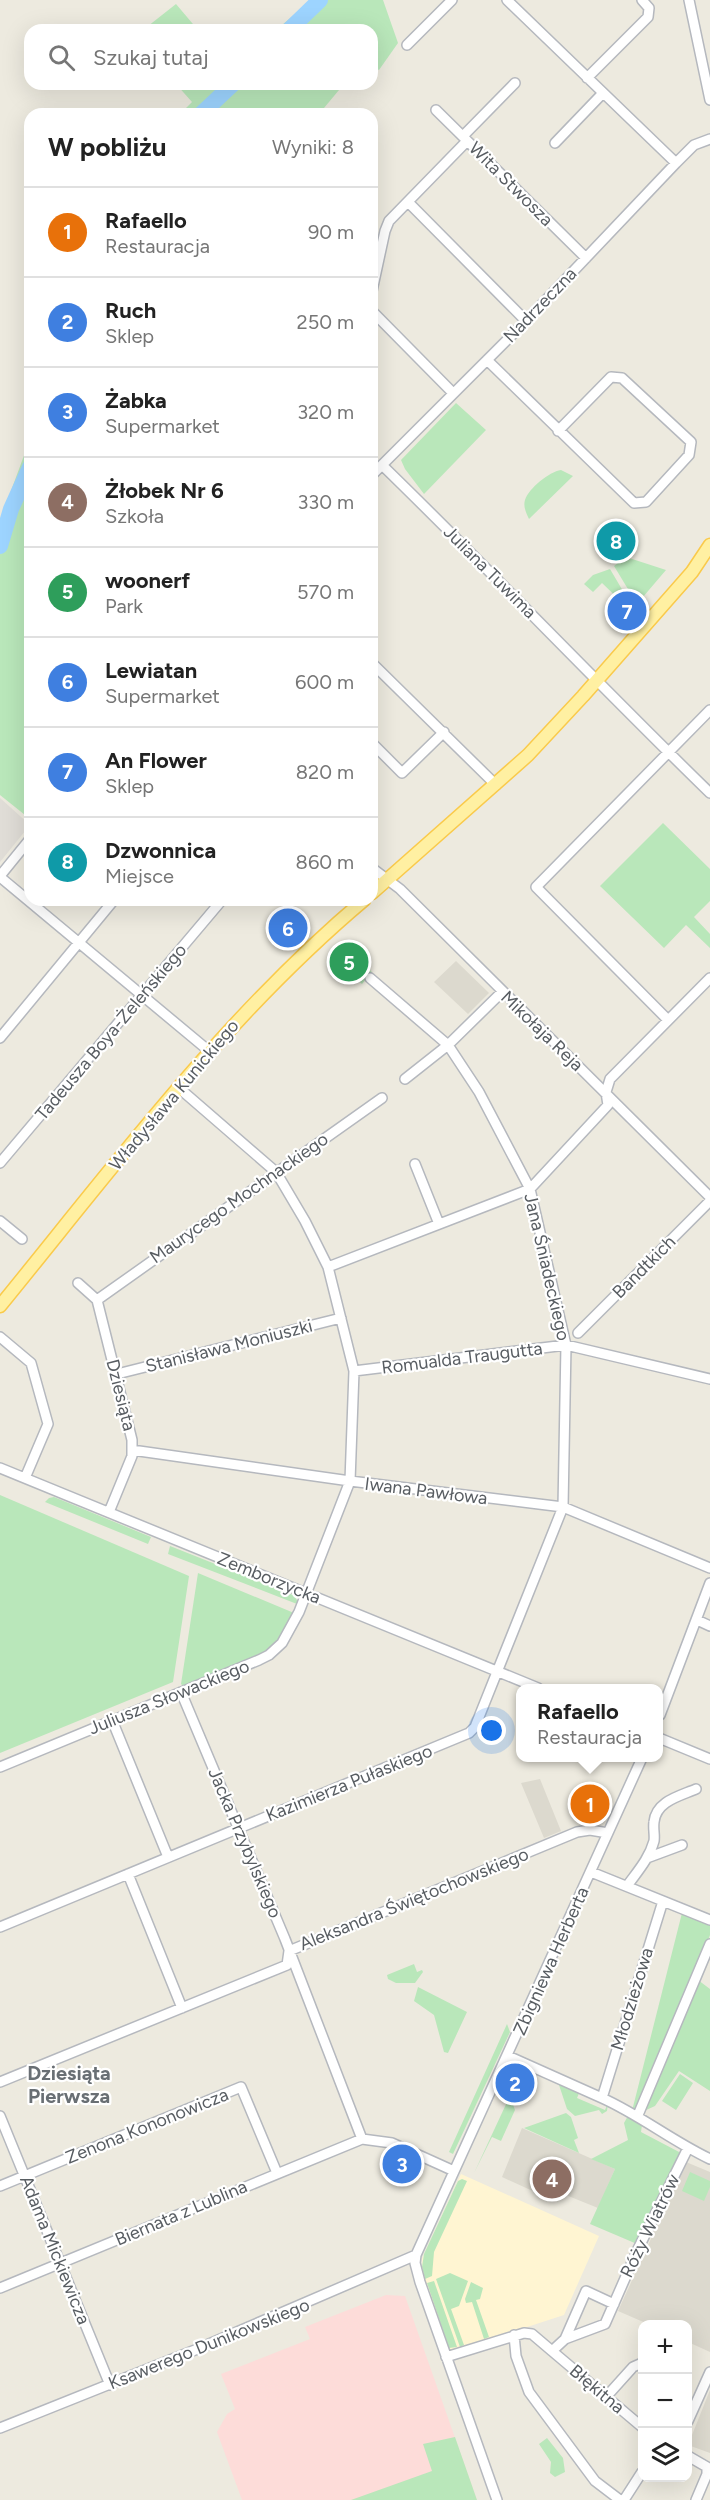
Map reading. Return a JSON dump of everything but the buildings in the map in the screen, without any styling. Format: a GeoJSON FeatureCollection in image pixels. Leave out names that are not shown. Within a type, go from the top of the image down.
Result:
{"type":"FeatureCollection","features":[{"type":"Feature","properties":{"kind":"main road"},"geometry":{"type":"LineString","coordinates":[[378,888],[496,785],[545,738],[692,572],[710,545]]}},
{"type":"Feature","properties":{"kind":"main road"},"geometry":{"type":"LineString","coordinates":[[692,572],[710,560]]}},
{"type":"Feature","properties":{"kind":"main road","name":"Władysława Kunickiego"},"geometry":{"type":"LineString","coordinates":[[0,1306],[209,1051],[288,968],[357,906]]}},
{"type":"Feature","properties":{"kind":"street"},"geometry":{"type":"LineString","coordinates":[[407,45],[452,0]]}},
{"type":"Feature","properties":{"kind":"street"},"geometry":{"type":"LineString","coordinates":[[507,0],[676,163]]}},
{"type":"Feature","properties":{"kind":"street"},"geometry":{"type":"LineString","coordinates":[[587,78],[648,17],[649,8],[642,0]]}},
{"type":"Feature","properties":{"kind":"street"},"geometry":{"type":"LineString","coordinates":[[689,0],[710,100]]}},
{"type":"Feature","properties":{"kind":"street"},"geometry":{"type":"LineString","coordinates":[[378,263],[389,221],[515,83]]}},
{"type":"Feature","properties":{"kind":"street"},"geometry":{"type":"LineString","coordinates":[[555,143],[603,93]]}},
{"type":"Feature","properties":{"kind":"street","name":"Wita Stwosza"},"geometry":{"type":"LineString","coordinates":[[436,110],[586,258]]}},
{"type":"Feature","properties":{"kind":"street","name":"Nadrzeczna"},"geometry":{"type":"LineString","coordinates":[[378,469],[526,321],[694,145],[710,139]]}},
{"type":"Feature","properties":{"kind":"street"},"geometry":{"type":"LineString","coordinates":[[408,202],[526,321]]}},
{"type":"Feature","properties":{"kind":"street"},"geometry":{"type":"LineString","coordinates":[[378,317],[453,393]]}},
{"type":"Feature","properties":{"kind":"street"},"geometry":{"type":"LineString","coordinates":[[487,360],[558,431],[634,503],[646,502],[689,454],[691,442],[622,378],[611,377],[558,431]]}},
{"type":"Feature","properties":{"kind":"street","name":"Juliana Tuwima"},"geometry":{"type":"LineString","coordinates":[[382,465],[710,794]]}},
{"type":"Feature","properties":{"kind":"street"},"geometry":{"type":"LineString","coordinates":[[378,669],[496,785]]}},
{"type":"Feature","properties":{"kind":"street"},"geometry":{"type":"LineString","coordinates":[[668,1020],[536,887],[710,710]]}},
{"type":"Feature","properties":{"kind":"street"},"geometry":{"type":"LineString","coordinates":[[378,749],[402,773],[444,732]]}},
{"type":"Feature","properties":{"kind":"street"},"geometry":{"type":"LineString","coordinates":[[24,846],[0,876],[24,896]]}},
{"type":"Feature","properties":{"kind":"street","name":"Mikołaja Reja"},"geometry":{"type":"LineString","coordinates":[[378,872],[388,879],[501,992],[606,1092],[710,1199]]}},
{"type":"Feature","properties":{"kind":"street"},"geometry":{"type":"LineString","coordinates":[[36,906],[209,1051]]}},
{"type":"Feature","properties":{"kind":"street"},"geometry":{"type":"LineString","coordinates":[[0,1038],[109,906]]}},
{"type":"Feature","properties":{"kind":"street","name":"Tadeusza Boya-Żeleńskiego"},"geometry":{"type":"LineString","coordinates":[[0,1163],[217,906]]}},
{"type":"Feature","properties":{"kind":"street","name":"Jana Śniadeckiego"},"geometry":{"type":"LineString","coordinates":[[370,978],[448,1045],[479,1092],[530,1189],[566,1345],[563,1507],[498,1672]]}},
{"type":"Feature","properties":{"kind":"street"},"geometry":{"type":"LineString","coordinates":[[328,1267],[530,1189],[608,1105],[606,1092],[610,1079],[710,978]]}},
{"type":"Feature","properties":{"kind":"street"},"geometry":{"type":"LineString","coordinates":[[405,1079],[448,1045],[501,992]]}},
{"type":"Feature","properties":{"kind":"street","name":"Juliusza Słowackiego"},"geometry":{"type":"LineString","coordinates":[[0,1767],[269,1655],[282,1643],[307,1593],[350,1481],[354,1371],[328,1267],[305,1221],[276,1172],[179,1088]]}},
{"type":"Feature","properties":{"kind":"street","name":"Maurycego Mochnackiego"},"geometry":{"type":"LineString","coordinates":[[97,1300],[382,1098]]}},
{"type":"Feature","properties":{"kind":"street"},"geometry":{"type":"LineString","coordinates":[[415,1164],[439,1224]]}},
{"type":"Feature","properties":{"kind":"street","name":"Bandtkich"},"geometry":{"type":"LineString","coordinates":[[578,1333],[710,1199]]}},
{"type":"Feature","properties":{"kind":"street"},"geometry":{"type":"LineString","coordinates":[[0,1221],[21,1239]]}},
{"type":"Feature","properties":{"kind":"street"},"geometry":{"type":"LineString","coordinates":[[78,1283],[97,1300]]}},
{"type":"Feature","properties":{"kind":"street","name":"Dziesiąta"},"geometry":{"type":"LineString","coordinates":[[97,1300],[117,1374],[132,1450],[109,1512]]}},
{"type":"Feature","properties":{"kind":"street","name":"Stanisława Moniuszki"},"geometry":{"type":"LineString","coordinates":[[117,1374],[341,1318]]}},
{"type":"Feature","properties":{"kind":"street"},"geometry":{"type":"LineString","coordinates":[[0,1337],[31,1363],[48,1424],[25,1478]]}},
{"type":"Feature","properties":{"kind":"street","name":"Romualda Traugutta"},"geometry":{"type":"LineString","coordinates":[[354,1371],[566,1345],[710,1379]]}},
{"type":"Feature","properties":{"kind":"street","name":"Iwana Pawłowa"},"geometry":{"type":"LineString","coordinates":[[132,1450],[350,1481],[563,1507],[710,1568]]}},
{"type":"Feature","properties":{"kind":"street","name":"Zemborzycka"},"geometry":{"type":"LineString","coordinates":[[0,1468],[526,1684]]}},
{"type":"Feature","properties":{"kind":"street"},"geometry":{"type":"LineString","coordinates":[[663,1707],[710,1583]]}},
{"type":"Feature","properties":{"kind":"street"},"geometry":{"type":"LineString","coordinates":[[697,1620],[710,1626]]}},
{"type":"Feature","properties":{"kind":"street","name":"Kazimierza Pułaskiego"},"geometry":{"type":"LineString","coordinates":[[0,1927],[470,1733],[476,1727],[498,1672]]}},
{"type":"Feature","properties":{"kind":"street","name":"Jacka Przybylskiego"},"geometry":{"type":"LineString","coordinates":[[181,1692],[289,1951],[362,2139]]}},
{"type":"Feature","properties":{"kind":"street"},"geometry":{"type":"LineString","coordinates":[[112,1720],[168,1857]]}},
{"type":"Feature","properties":{"kind":"street"},"geometry":{"type":"LineString","coordinates":[[663,1740],[710,1759]]}},
{"type":"Feature","properties":{"kind":"street"},"geometry":{"type":"LineString","coordinates":[[634,1762],[636,1769]]}},
{"type":"Feature","properties":{"kind":"street","name":"Zbigniewa Herberta"},"geometry":{"type":"LineString","coordinates":[[416,2255],[640,1762]]}},
{"type":"Feature","properties":{"kind":"street"},"geometry":{"type":"LineString","coordinates":[[627,1886],[647,1858],[654,1839],[654,1821],[657,1812],[666,1802],[696,1789]]}},
{"type":"Feature","properties":{"kind":"street","name":"Aleksandra Świętochowskiego"},"geometry":{"type":"LineString","coordinates":[[0,2082],[287,1965],[289,1951],[577,1832],[590,1830],[608,1833]]}},
{"type":"Feature","properties":{"kind":"street"},"geometry":{"type":"LineString","coordinates":[[647,1858],[682,1845]]}},
{"type":"Feature","properties":{"kind":"street"},"geometry":{"type":"LineString","coordinates":[[591,1872],[710,1920]]}},
{"type":"Feature","properties":{"kind":"street"},"geometry":{"type":"LineString","coordinates":[[128,1874],[182,2008]]}},
{"type":"Feature","properties":{"kind":"street","name":"Młodzieżowa"},"geometry":{"type":"LineString","coordinates":[[602,2098],[663,1900]]}},
{"type":"Feature","properties":{"kind":"street"},"geometry":{"type":"LineString","coordinates":[[638,2115],[710,1944]]}},
{"type":"Feature","properties":{"kind":"street"},"geometry":{"type":"LineString","coordinates":[[700,1969],[710,1976]]}},
{"type":"Feature","properties":{"kind":"street"},"geometry":{"type":"LineString","coordinates":[[508,2056],[638,2115],[688,2148],[710,2159]]}},
{"type":"Feature","properties":{"kind":"street","name":"Zenona Kononowicza"},"geometry":{"type":"LineString","coordinates":[[0,2186],[242,2087],[277,2173]]}},
{"type":"Feature","properties":{"kind":"street","name":"Adama Mickiewicza"},"geometry":{"type":"LineString","coordinates":[[0,2116],[110,2385]]}},
{"type":"Feature","properties":{"kind":"street"},"geometry":{"type":"LineString","coordinates":[[362,2139],[392,2143],[454,2172]]}},
{"type":"Feature","properties":{"kind":"street","name":"Biernata z Lublina"},"geometry":{"type":"LineString","coordinates":[[0,2288],[362,2139]]}},
{"type":"Feature","properties":{"kind":"street","name":"Róży Wiatrów"},"geometry":{"type":"LineString","coordinates":[[552,2351],[565,2339],[605,2324],[637,2251],[688,2148]]}},
{"type":"Feature","properties":{"kind":"street"},"geometry":{"type":"LineString","coordinates":[[416,2255],[416,2269],[497,2500]]}},
{"type":"Feature","properties":{"kind":"street","name":"Ksawerego Dunikowskiego"},"geometry":{"type":"LineString","coordinates":[[0,2428],[287,2312],[416,2255]]}},
{"type":"Feature","properties":{"kind":"street","name":"Róży Wiatrów"},"geometry":{"type":"LineString","coordinates":[[565,2339],[586,2291],[614,2304]]}},
{"type":"Feature","properties":{"kind":"street"},"geometry":{"type":"LineString","coordinates":[[446,2357],[514,2336],[532,2334],[552,2351]]}},
{"type":"Feature","properties":{"kind":"street"},"geometry":{"type":"LineString","coordinates":[[514,2336],[516,2356],[529,2392],[595,2481],[622,2500],[638,2478]]}},
{"type":"Feature","properties":{"kind":"street","name":"Błękitna"},"geometry":{"type":"LineString","coordinates":[[552,2351],[638,2424]]}},
{"type":"Feature","properties":{"kind":"street"},"geometry":{"type":"LineString","coordinates":[[606,2397],[633,2367],[638,2365]]}},
{"type":"Feature","properties":{"kind":"street"},"geometry":{"type":"LineString","coordinates":[[692,2410],[710,2372]]}},
{"type":"Feature","properties":{"kind":"street"},"geometry":{"type":"LineString","coordinates":[[692,2458],[709,2466],[696,2500]]}},
{"type":"Feature","properties":{"kind":"shaded area"},"geometry":{"type":"Polygon","coordinates":[[[0,798],[24,820],[24,832],[0,862],[0,798]]]}},
{"type":"Feature","properties":{"kind":"shaded area"},"geometry":{"type":"Polygon","coordinates":[[[456,961],[489,993],[468,1014],[434,982],[456,961]]]}},
{"type":"Feature","properties":{"kind":"shaded area"},"geometry":{"type":"Polygon","coordinates":[[[540,1779],[561,1831],[544,1838],[521,1783],[540,1779]]]}},
{"type":"Feature","properties":{"kind":"shaded area"},"geometry":{"type":"Polygon","coordinates":[[[522,2128],[615,2169],[598,2208],[556,2191],[555,2193],[549,2191],[546,2197],[502,2177],[522,2128]]]}},
{"type":"Feature","properties":{"kind":"shaded area"},"geometry":{"type":"Polygon","coordinates":[[[686,2162],[710,2172],[710,2352],[692,2344],[692,2320],[639,2320],[618,2311],[686,2162]]]}},
{"type":"Feature","properties":{"kind":"shaded area"},"geometry":{"type":"Polygon","coordinates":[[[461,2174],[599,2236],[564,2315],[451,2352],[423,2274],[422,2259],[461,2174]]]}},
{"type":"Feature","properties":{"kind":"shaded area"},"geometry":{"type":"Polygon","coordinates":[[[386,2295],[405,2296],[477,2500],[242,2500],[217,2432],[227,2414],[235,2409],[221,2374],[310,2339],[305,2327],[386,2295]]]}},
{"type":"Feature","properties":{"kind":"shaded area"},"geometry":{"type":"Polygon","coordinates":[[[710,2390],[710,2453],[692,2446],[692,2435],[710,2390]]]}},
{"type":"Feature","properties":{"kind":"green space"},"geometry":{"type":"Polygon","coordinates":[[[312,0],[383,0],[398,43],[379,70],[378,24],[283,24],[312,0]]]}},
{"type":"Feature","properties":{"kind":"green space"},"geometry":{"type":"Polygon","coordinates":[[[176,4],[193,24],[151,24],[176,4]]]}},
{"type":"Feature","properties":{"kind":"green space"},"geometry":{"type":"Polygon","coordinates":[[[181,90],[339,90],[324,108],[186,108],[192,102],[181,90]]]}},
{"type":"Feature","properties":{"kind":"green space"},"geometry":{"type":"Polygon","coordinates":[[[456,403],[486,430],[424,494],[401,460],[456,403]]]}},
{"type":"Feature","properties":{"kind":"green space"},"geometry":{"type":"Polygon","coordinates":[[[24,455],[24,814],[0,795],[0,521],[24,455]]]}},
{"type":"Feature","properties":{"kind":"green space"},"geometry":{"type":"Polygon","coordinates":[[[561,470],[573,476],[529,519],[524,505],[527,495],[545,477],[561,470]]]}},
{"type":"Feature","properties":{"kind":"green space"},"geometry":{"type":"Polygon","coordinates":[[[626,557],[666,570],[637,604],[614,566],[626,557]]]}},
{"type":"Feature","properties":{"kind":"green space"},"geometry":{"type":"Polygon","coordinates":[[[610,569],[633,608],[631,611],[602,583],[593,592],[584,584],[593,575],[610,569]]]}},
{"type":"Feature","properties":{"kind":"green space"},"geometry":{"type":"Polygon","coordinates":[[[663,823],[710,869],[710,901],[694,917],[710,934],[710,948],[686,925],[664,948],[600,886],[663,823]]]}},
{"type":"Feature","properties":{"kind":"green space"},"geometry":{"type":"Polygon","coordinates":[[[342,946],[372,972],[362,984],[330,957],[342,946]]]}},
{"type":"Feature","properties":{"kind":"green space"},"geometry":{"type":"Polygon","coordinates":[[[0,1495],[189,1576],[173,1682],[0,1753],[0,1495]]]}},
{"type":"Feature","properties":{"kind":"green space"},"geometry":{"type":"Polygon","coordinates":[[[54,1497],[151,1537],[148,1544],[45,1502],[54,1497]]]}},
{"type":"Feature","properties":{"kind":"green space"},"geometry":{"type":"Polygon","coordinates":[[[170,1546],[293,1595],[297,1604],[168,1554],[170,1546]]]}},
{"type":"Feature","properties":{"kind":"green space"},"geometry":{"type":"Polygon","coordinates":[[[198,1573],[294,1613],[277,1641],[266,1652],[184,1687],[181,1684],[198,1573]]]}},
{"type":"Feature","properties":{"kind":"green space"},"geometry":{"type":"Polygon","coordinates":[[[682,1913],[710,1925],[710,1935],[694,1977],[710,1989],[710,2091],[679,2071],[655,2106],[644,2111],[641,2132],[681,2153],[637,2244],[590,2224],[615,2169],[591,2159],[628,2140],[624,2123],[633,2107],[682,1913]]]}},
{"type":"Feature","properties":{"kind":"green space"},"geometry":{"type":"Polygon","coordinates":[[[414,1964],[417,1972],[422,1970],[423,1972],[415,1983],[396,1983],[388,1979],[387,1975],[414,1964]]]}},
{"type":"Feature","properties":{"kind":"green space"},"geometry":{"type":"Polygon","coordinates":[[[418,1987],[467,2012],[448,2053],[444,2052],[434,2015],[414,2001],[418,1987]]]}},
{"type":"Feature","properties":{"kind":"green space"},"geometry":{"type":"Polygon","coordinates":[[[507,2024],[510,2032],[453,2154],[449,2152],[507,2024]]]}},
{"type":"Feature","properties":{"kind":"green space"},"geometry":{"type":"Polygon","coordinates":[[[680,2074],[693,2083],[676,2110],[662,2101],[680,2074]]]}},
{"type":"Feature","properties":{"kind":"green space"},"geometry":{"type":"Polygon","coordinates":[[[561,2083],[580,2091],[577,2098],[605,2110],[608,2103],[607,2111],[602,2114],[599,2110],[575,2116],[567,2109],[559,2085],[561,2083]]]}},
{"type":"Feature","properties":{"kind":"green space"},"geometry":{"type":"Polygon","coordinates":[[[508,2100],[512,2102],[515,2110],[501,2141],[492,2137],[474,2173],[508,2100]]]}},
{"type":"Feature","properties":{"kind":"green space"},"geometry":{"type":"Polygon","coordinates":[[[566,2113],[571,2117],[578,2138],[574,2140],[579,2153],[524,2128],[566,2113]]]}},
{"type":"Feature","properties":{"kind":"green space"},"geometry":{"type":"Polygon","coordinates":[[[690,2172],[710,2181],[704,2201],[682,2191],[690,2172]]]}},
{"type":"Feature","properties":{"kind":"green space"},"geometry":{"type":"Polygon","coordinates":[[[462,2179],[467,2181],[434,2252],[432,2276],[425,2279],[422,2267],[424,2254],[458,2181],[462,2179]]]}},
{"type":"Feature","properties":{"kind":"green space"},"geometry":{"type":"Polygon","coordinates":[[[450,2273],[468,2281],[459,2306],[451,2309],[464,2345],[460,2347],[436,2279],[450,2273]]]}},
{"type":"Feature","properties":{"kind":"green space"},"geometry":{"type":"Polygon","coordinates":[[[434,2281],[457,2347],[449,2348],[427,2283],[434,2281]]]}},
{"type":"Feature","properties":{"kind":"green space"},"geometry":{"type":"Polygon","coordinates":[[[471,2282],[483,2288],[480,2299],[476,2300],[489,2337],[484,2339],[472,2302],[466,2303],[465,2299],[471,2282]]]}},
{"type":"Feature","properties":{"kind":"green space"},"geometry":{"type":"Polygon","coordinates":[[[455,2437],[477,2500],[351,2500],[432,2471],[423,2444],[455,2437]]]}},
{"type":"Feature","properties":{"kind":"green space"},"geometry":{"type":"Polygon","coordinates":[[[547,2438],[563,2458],[565,2472],[555,2477],[550,2473],[551,2462],[539,2444],[547,2438]]]}},
{"type":"Feature","properties":{"kind":"waterway"},"geometry":{"type":"LineString","coordinates":[[295,24],[320,0]]}},
{"type":"Feature","properties":{"kind":"waterway"},"geometry":{"type":"LineString","coordinates":[[207,108],[227,90]]}},
{"type":"Feature","properties":{"kind":"waterway"},"geometry":{"type":"LineString","coordinates":[[0,546],[11,509],[24,480]]}},
{"type":"Feature","properties":{"kind":"place","name":"Dzwonnica"},"geometry":{"type":"Point","coordinates":[616,541]}},
{"type":"Feature","properties":{"kind":"place","name":"An Flower"},"geometry":{"type":"Point","coordinates":[627,611]}},
{"type":"Feature","properties":{"kind":"place","name":"Lewiatan"},"geometry":{"type":"Point","coordinates":[288,928]}},
{"type":"Feature","properties":{"kind":"place","name":"woonerf"},"geometry":{"type":"Point","coordinates":[349,962]}},
{"type":"Feature","properties":{"kind":"place","name":"Rafaello"},"geometry":{"type":"Point","coordinates":[590,1804]}},
{"type":"Feature","properties":{"kind":"place","name":"Ruch"},"geometry":{"type":"Point","coordinates":[515,2083]}},
{"type":"Feature","properties":{"kind":"place","name":"Żabka"},"geometry":{"type":"Point","coordinates":[402,2164]}},
{"type":"Feature","properties":{"kind":"place","name":"Żłobek Nr 6"},"geometry":{"type":"Point","coordinates":[552,2179]}},
{"type":"Feature","properties":{"kind":"district","name":"Dziesiąta Pierwsza"},"geometry":{"type":"Point","coordinates":[69,2084]}}]}
